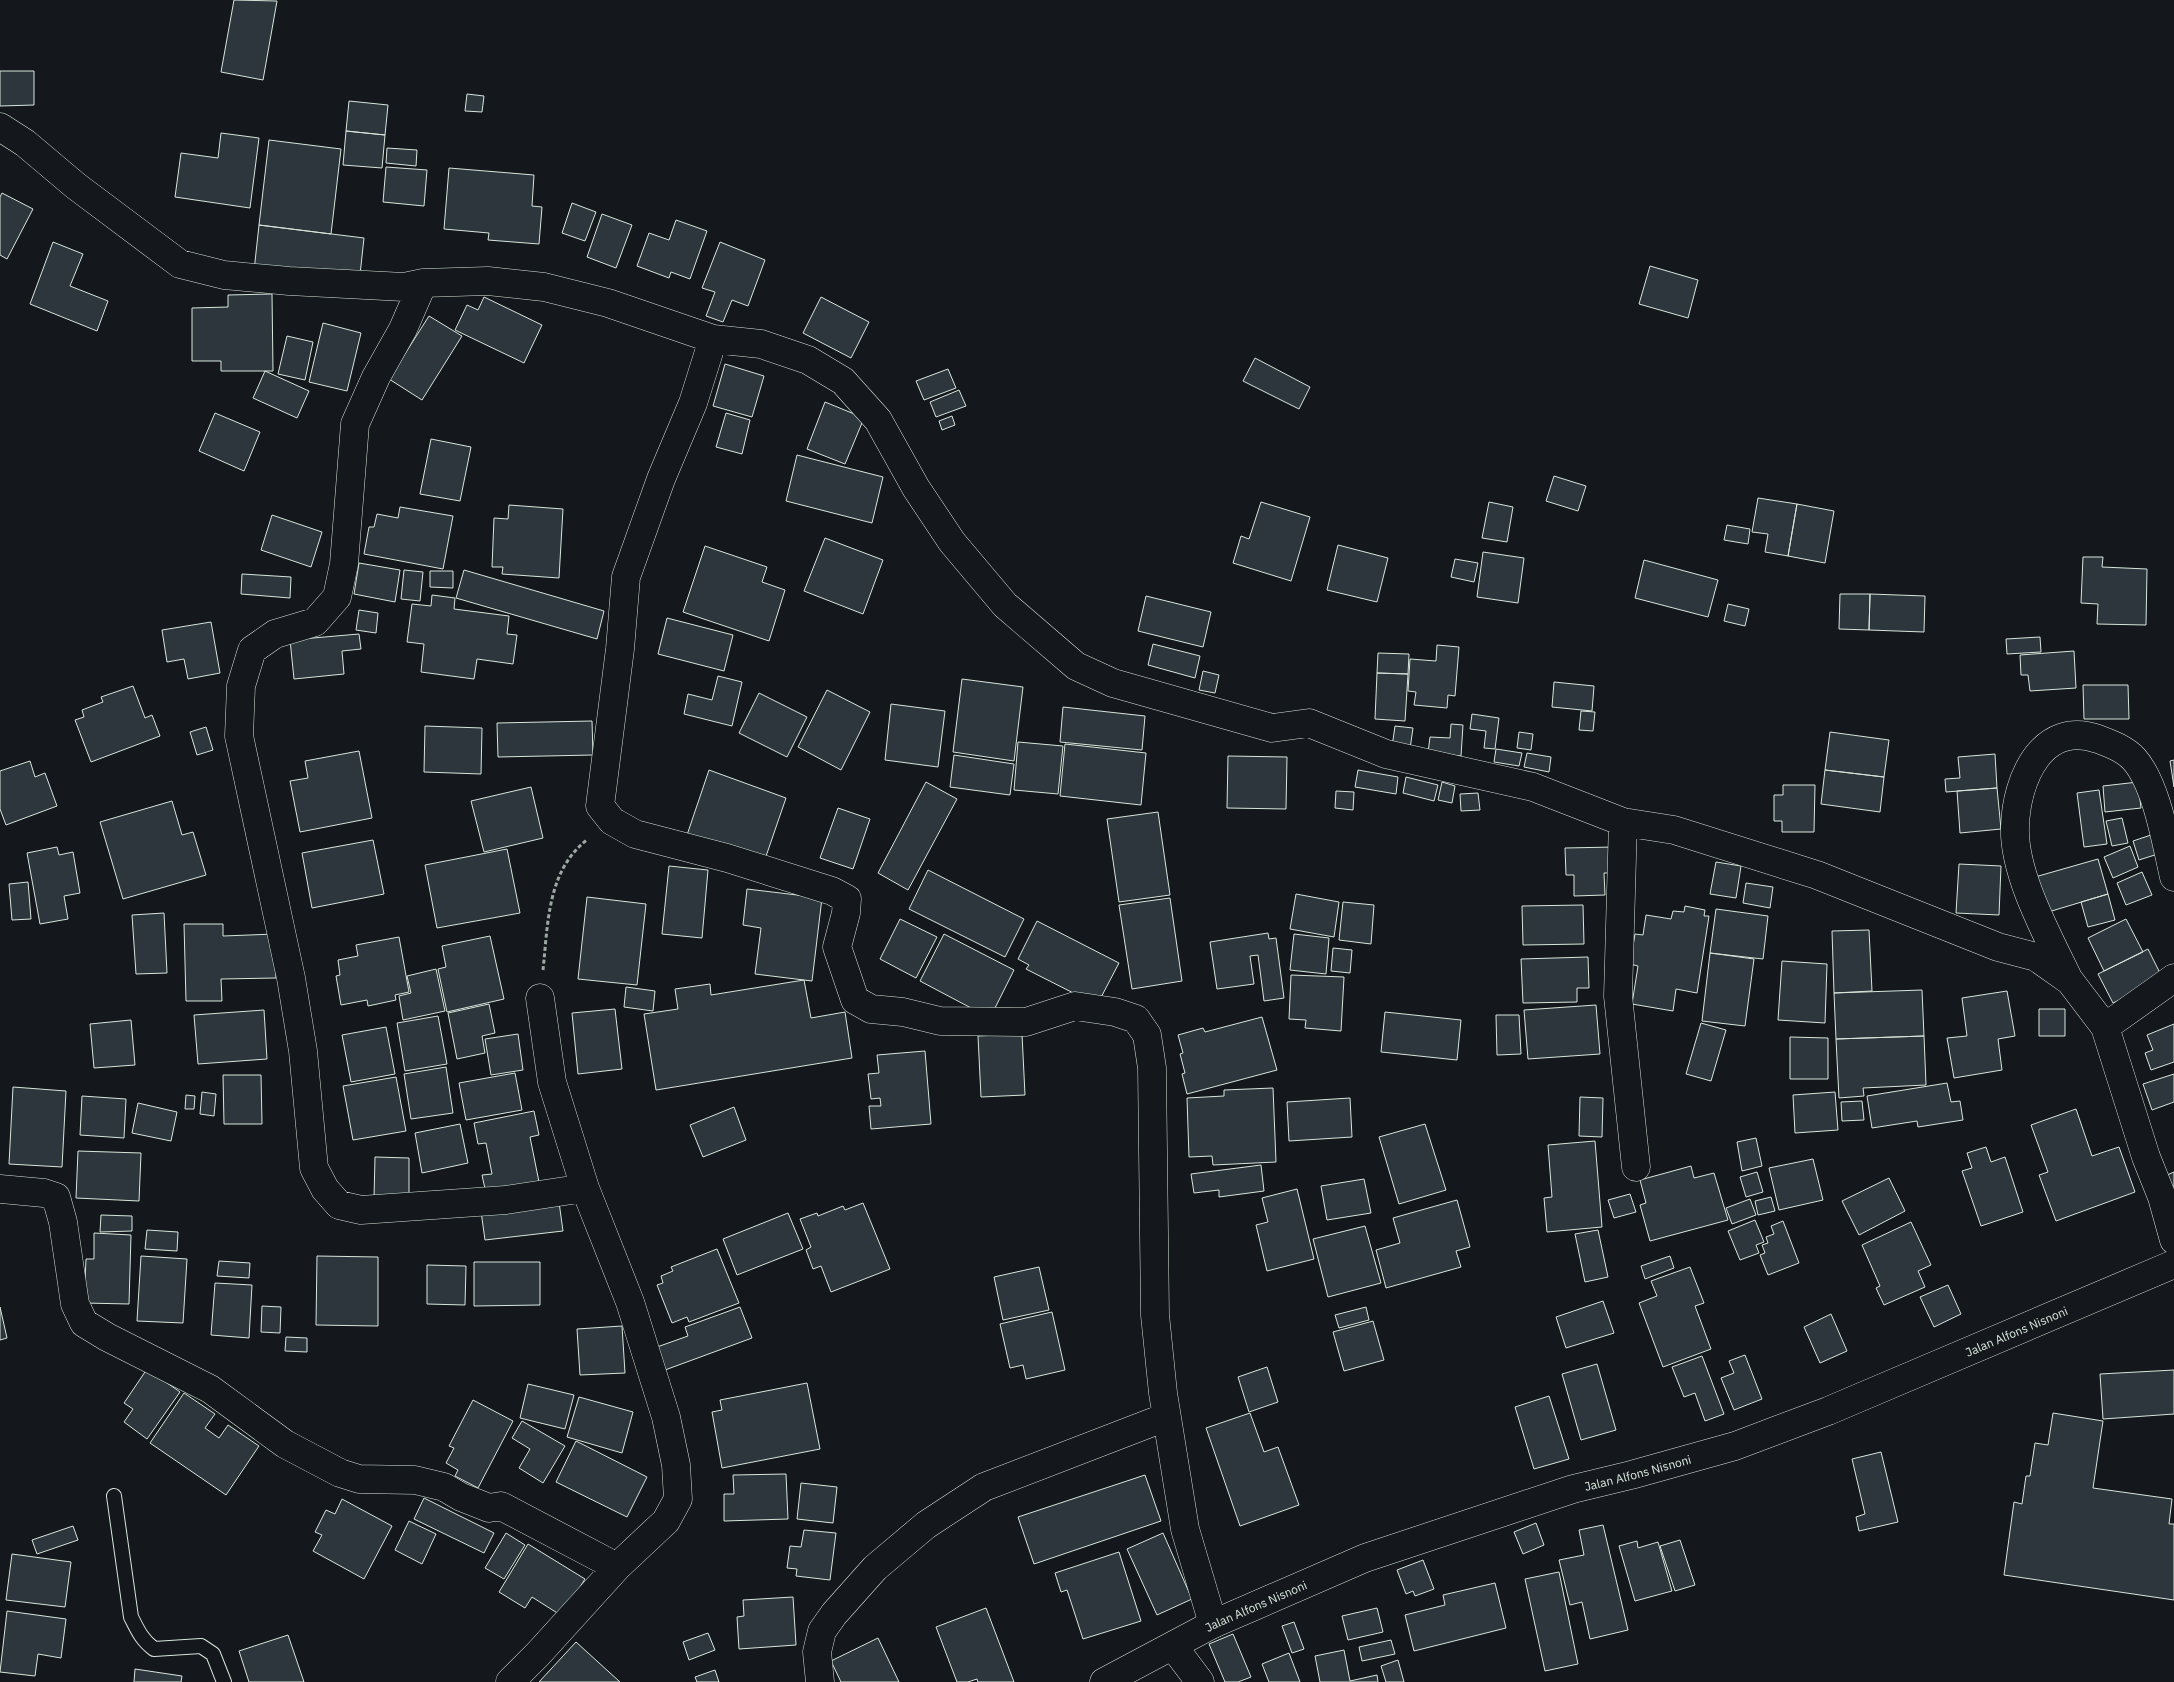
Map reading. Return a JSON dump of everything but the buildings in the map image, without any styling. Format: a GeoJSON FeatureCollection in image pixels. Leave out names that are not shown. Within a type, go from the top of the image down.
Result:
{"type":"FeatureCollection","features":[{"type":"Feature","properties":{"kind":"street"},"geometry":{"type":"LineString","coordinates":[[0,127],[25,143],[76,186],[180,264],[224,275],[289,281],[404,287],[423,283],[488,281],[544,287],[608,303],[712,339],[761,344],[808,360],[843,381],[878,420],[916,488],[952,542],[1005,605],[1076,666],[1113,683],[1272,728],[1309,723],[1386,754],[1533,786],[1623,822],[1674,830],[1816,875],[1998,948],[2036,957],[2070,981]]}},
{"type":"Feature","properties":{"kind":"street"},"geometry":{"type":"LineString","coordinates":[[423,283],[403,329],[376,377],[355,424],[344,564],[336,597],[314,622],[275,634],[252,650],[241,686],[239,736],[291,978],[303,1051],[314,1168],[325,1189],[339,1205],[361,1210],[506,1200],[585,1188]]}},
{"type":"Feature","properties":{"kind":"street"},"geometry":{"type":"LineString","coordinates":[[712,339],[693,403],[661,479],[626,577],[620,649],[600,806],[612,821],[635,834],[736,861],[832,891],[847,899],[846,913],[837,947],[854,1000],[871,1009],[904,1012],[940,1021],[1026,1022],[1075,1006],[1115,1012],[1136,1019],[1146,1035],[1152,1068],[1155,1314],[1166,1417],[1185,1529],[1213,1624]]}},
{"type":"Feature","properties":{"kind":"street"},"geometry":{"type":"LineString","coordinates":[[2174,877],[2148,779],[2134,758],[2114,745],[2092,737],[2066,736],[2042,749],[2028,768],[2022,786],[2015,827],[2017,852],[2043,926],[2070,981],[2105,1027],[2146,1157],[2162,1197],[2174,1240]]}},
{"type":"Feature","properties":{"kind":"street"},"geometry":{"type":"LineString","coordinates":[[1623,822],[1618,996],[1636,1167]]}},
{"type":"Feature","properties":{"kind":"street"},"geometry":{"type":"LineString","coordinates":[[2105,1027],[2174,978]]}},
{"type":"Feature","properties":{"kind":"street"},"geometry":{"type":"LineString","coordinates":[[510,1682],[617,1567],[666,1521],[678,1499],[676,1465],[666,1417],[630,1302],[585,1188],[552,1082],[540,998]]}},
{"type":"Feature","properties":{"kind":"street"},"geometry":{"type":"LineString","coordinates":[[0,1189],[44,1193],[56,1197],[63,1222],[75,1304],[84,1322],[107,1337],[210,1389],[285,1444],[340,1473],[359,1479],[415,1480],[444,1488],[489,1508],[501,1506],[617,1567]]}},
{"type":"Feature","properties":{"kind":"street","name":"Jalan Alfons Nisnoni"},"geometry":{"type":"LineString","coordinates":[[1104,1682],[1213,1624],[1365,1558],[1573,1489],[1734,1446],[1828,1411],[2174,1264]]}},
{"type":"Feature","properties":{"kind":"street"},"geometry":{"type":"LineString","coordinates":[[820,1682],[817,1652],[822,1631],[834,1614],[875,1568],[926,1525],[984,1487],[1166,1417]]}},
{"type":"Feature","properties":{"kind":"street"},"geometry":{"type":"LineString","coordinates":[[1173,1646],[1200,1682]]}},
{"type":"Feature","properties":{"kind":"lane"},"geometry":{"type":"LineString","coordinates":[[114,1496],[131,1617],[139,1635],[154,1650],[201,1646],[213,1654],[224,1682]]}},
{"type":"Feature","properties":{"kind":"path"},"geometry":{"type":"LineString","coordinates":[[540,998],[550,899],[562,868],[581,844],[612,821]]}}]}
